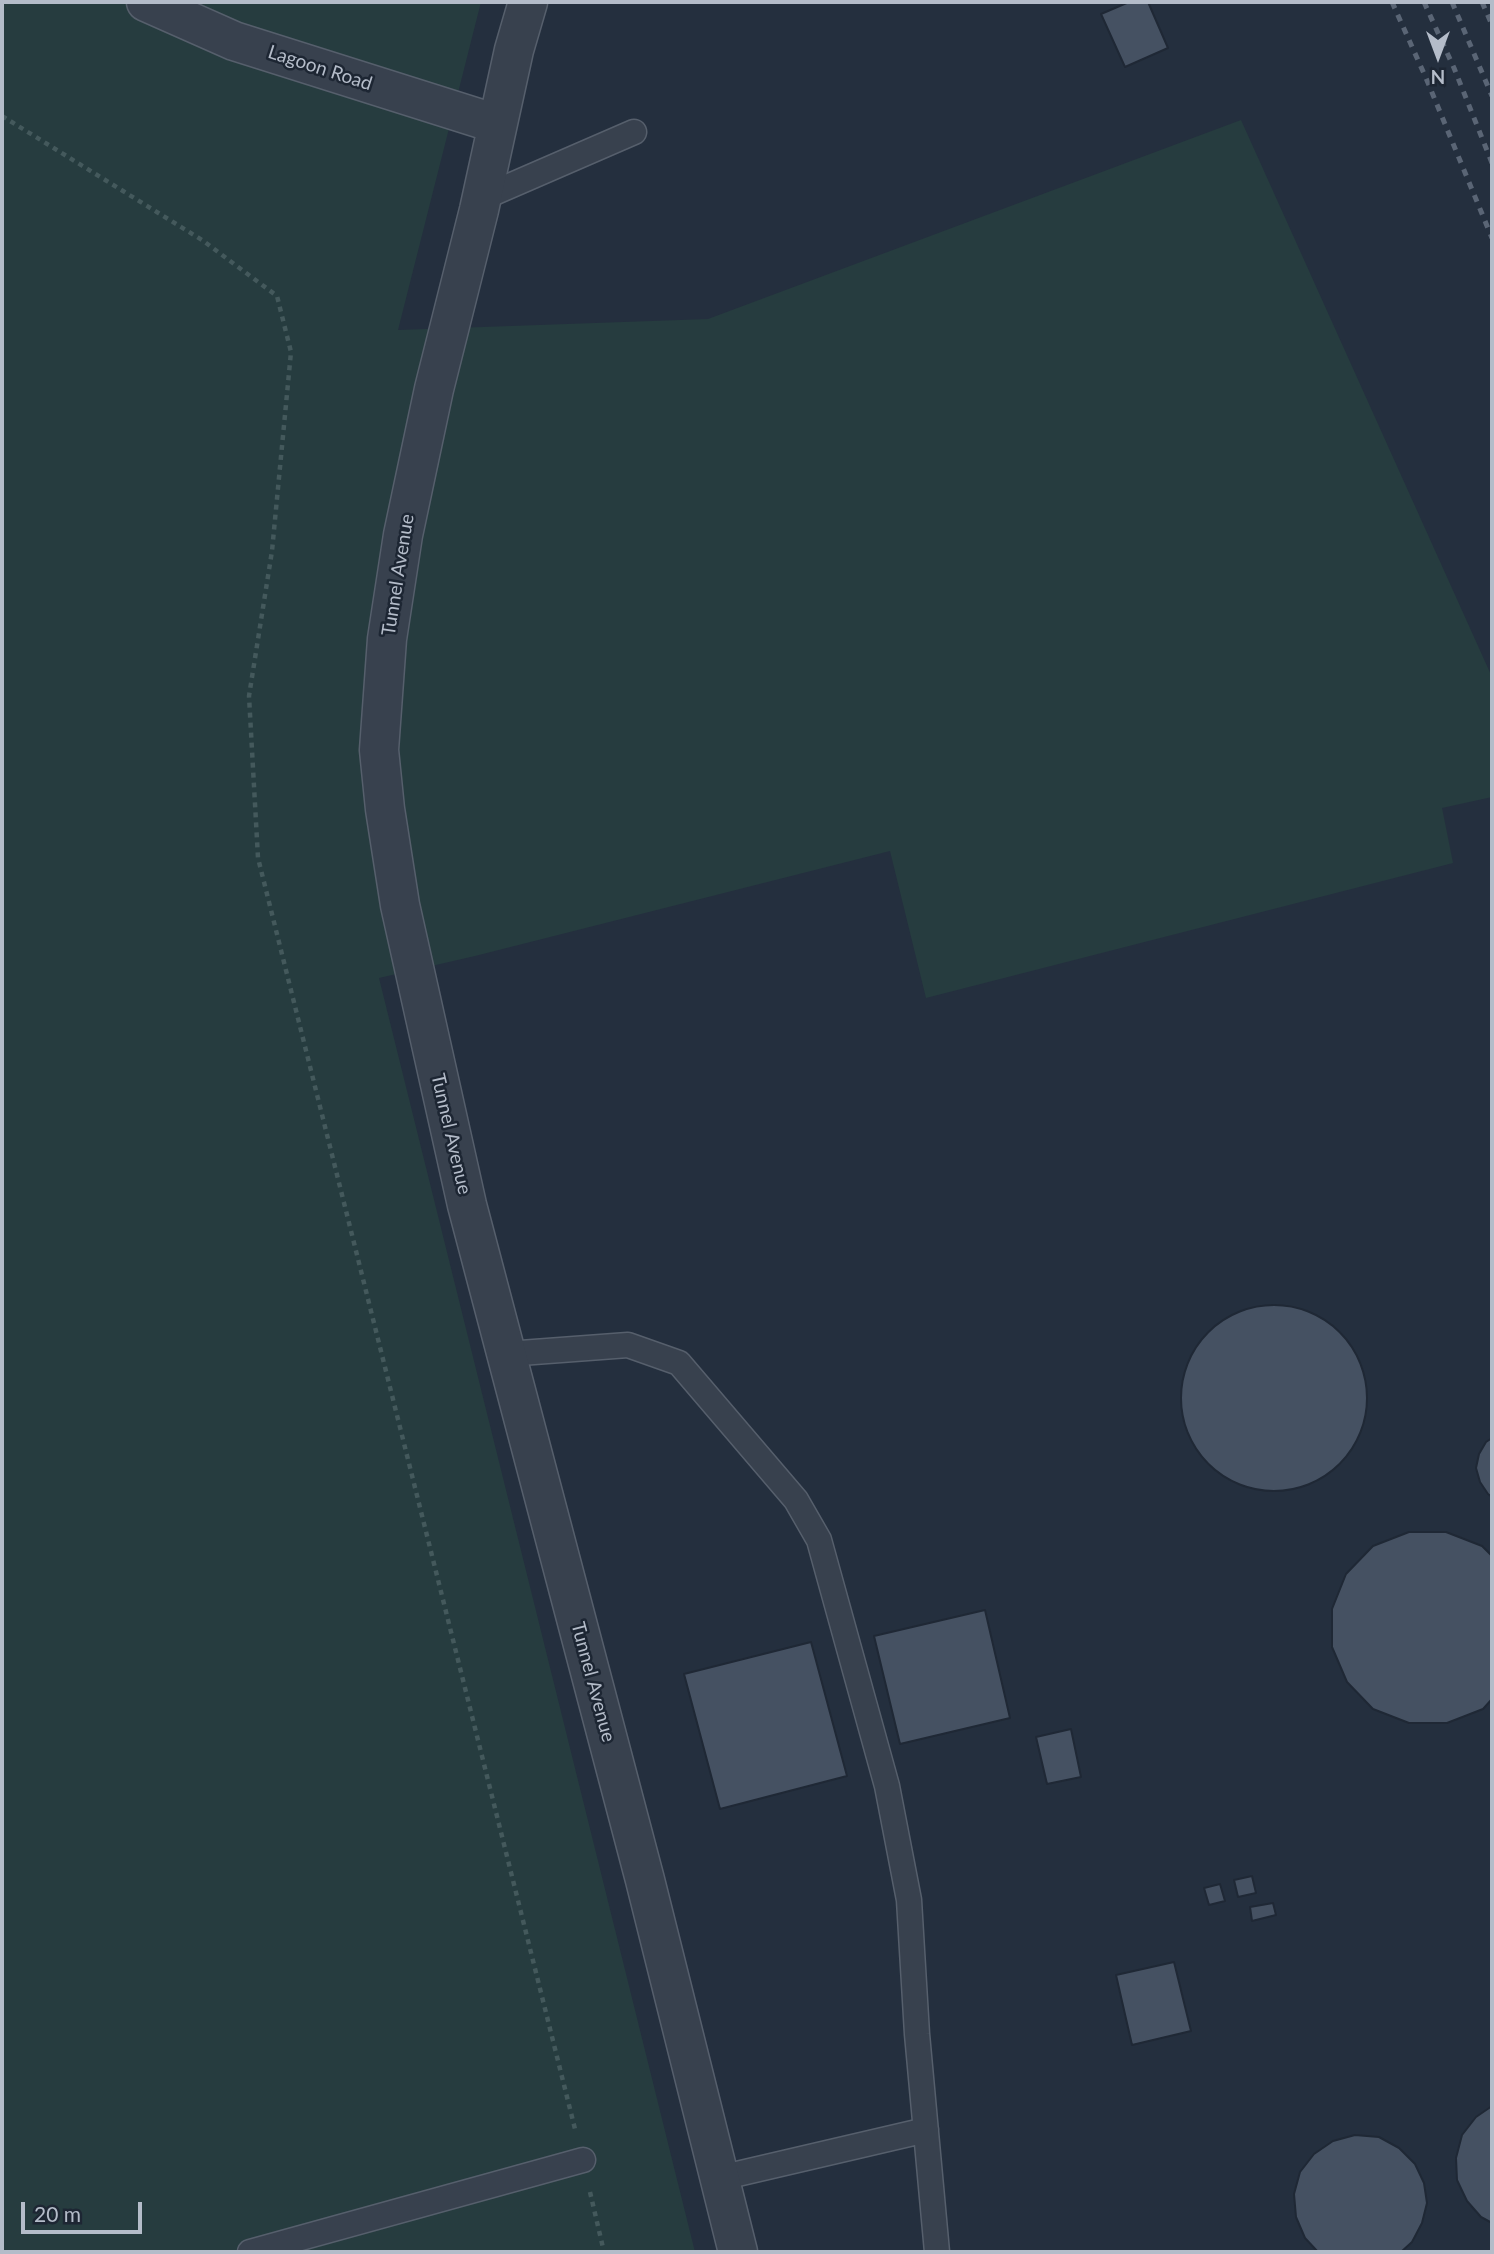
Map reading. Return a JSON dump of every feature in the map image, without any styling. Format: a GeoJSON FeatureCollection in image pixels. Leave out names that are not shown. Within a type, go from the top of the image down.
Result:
{"type":"FeatureCollection","features":[{"type":"Feature","properties":{"kind":"street","name":"Lagoon Road"},"geometry":{"type":"LineString","coordinates":[[146,2],[234,41],[497,124]]}},
{"type":"Feature","properties":{"kind":"street","name":"Tunnel Avenue"},"geometry":{"type":"LineString","coordinates":[[528,2],[514,50],[482,198],[434,389],[403,535],[387,639],[379,750],[385,810],[400,905],[467,1205],[645,1880],[738,2252]]}},
{"type":"Feature","properties":{"kind":"lane"},"geometry":{"type":"LineString","coordinates":[[482,198],[634,132]]}},
{"type":"Feature","properties":{"kind":"lane"},"geometry":{"type":"LineString","coordinates":[[507,1354],[628,1345],[679,1363],[796,1500],[819,1540],[887,1786],[909,1900],[937,2252]]}},
{"type":"Feature","properties":{"kind":"lane"},"geometry":{"type":"LineString","coordinates":[[720,2178],[926,2130]]}},
{"type":"Feature","properties":{"kind":"lane"},"geometry":{"type":"LineString","coordinates":[[250,2252],[583,2160]]}},
{"type":"Feature","properties":{"kind":"path"},"geometry":{"type":"LineString","coordinates":[[2,117],[202,240],[276,296],[291,352],[272,551],[249,696],[258,859],[604,2252]]}},
{"type":"Feature","properties":{"kind":"green space"},"geometry":{"type":"Polygon","coordinates":[[[2,2],[481,2],[398,330],[708,319],[1241,120],[1492,677],[1492,797],[1442,808],[1453,863],[926,998],[890,851],[379,978],[695,2252],[2,2252],[2,2]]]}},
{"type":"Feature","properties":{"kind":"building"},"geometry":{"type":"Polygon","coordinates":[[[1129,2],[1148,2],[1168,48],[1125,67],[1101,14],[1129,2]]]}},
{"type":"Feature","properties":{"kind":"building"},"geometry":{"type":"Polygon","coordinates":[[[1274,1305],[1310,1312],[1340,1332],[1360,1362],[1367,1398],[1360,1434],[1340,1464],[1310,1484],[1274,1491],[1238,1484],[1208,1464],[1188,1434],[1181,1398],[1188,1362],[1208,1332],[1238,1312],[1274,1305]]]}},
{"type":"Feature","properties":{"kind":"building"},"geometry":{"type":"Polygon","coordinates":[[[1492,1438],[1492,1497],[1480,1482],[1476,1468],[1479,1454],[1486,1442],[1492,1438]]]}},
{"type":"Feature","properties":{"kind":"building"},"geometry":{"type":"Polygon","coordinates":[[[1409,1532],[1446,1532],[1482,1546],[1492,1556],[1492,1699],[1483,1709],[1447,1723],[1409,1723],[1373,1709],[1347,1682],[1332,1647],[1332,1609],[1346,1574],[1373,1546],[1409,1532]]]}},
{"type":"Feature","properties":{"kind":"building"},"geometry":{"type":"Polygon","coordinates":[[[985,1610],[1010,1718],[900,1744],[874,1636],[985,1610]]]}},
{"type":"Feature","properties":{"kind":"building"},"geometry":{"type":"Polygon","coordinates":[[[811,1642],[847,1776],[720,1809],[684,1674],[811,1642]]]}},
{"type":"Feature","properties":{"kind":"building"},"geometry":{"type":"Polygon","coordinates":[[[1071,1729],[1081,1777],[1047,1784],[1036,1737],[1071,1729]]]}},
{"type":"Feature","properties":{"kind":"building"},"geometry":{"type":"Polygon","coordinates":[[[1252,1876],[1256,1893],[1238,1897],[1234,1880],[1252,1876]]]}},
{"type":"Feature","properties":{"kind":"building"},"geometry":{"type":"Polygon","coordinates":[[[1220,1884],[1225,1901],[1209,1905],[1204,1888],[1220,1884]]]}},
{"type":"Feature","properties":{"kind":"building"},"geometry":{"type":"Polygon","coordinates":[[[1273,1903],[1276,1915],[1252,1921],[1250,1907],[1273,1903]]]}},
{"type":"Feature","properties":{"kind":"building"},"geometry":{"type":"Polygon","coordinates":[[[1174,1962],[1191,2031],[1132,2045],[1116,1975],[1174,1962]]]}},
{"type":"Feature","properties":{"kind":"building"},"geometry":{"type":"Polygon","coordinates":[[[1492,2106],[1492,2223],[1481,2217],[1467,2201],[1457,2180],[1456,2158],[1462,2135],[1476,2117],[1492,2106]]]}},
{"type":"Feature","properties":{"kind":"building"},"geometry":{"type":"Polygon","coordinates":[[[1355,2135],[1379,2137],[1399,2148],[1415,2164],[1424,2183],[1427,2203],[1422,2223],[1412,2242],[1401,2252],[1318,2252],[1305,2238],[1296,2217],[1294,2194],[1300,2172],[1314,2154],[1333,2141],[1355,2135]]]}},
{"type":"Feature","properties":{"kind":"railway"},"geometry":{"type":"LineString","coordinates":[[1392,2],[1492,238]]}},
{"type":"Feature","properties":{"kind":"railway"},"geometry":{"type":"LineString","coordinates":[[1424,2],[1492,163]]}},
{"type":"Feature","properties":{"kind":"railway"},"geometry":{"type":"LineString","coordinates":[[1452,2],[1492,96]]}},
{"type":"Feature","properties":{"kind":"railway"},"geometry":{"type":"LineString","coordinates":[[1482,2],[1492,25]]}}]}
